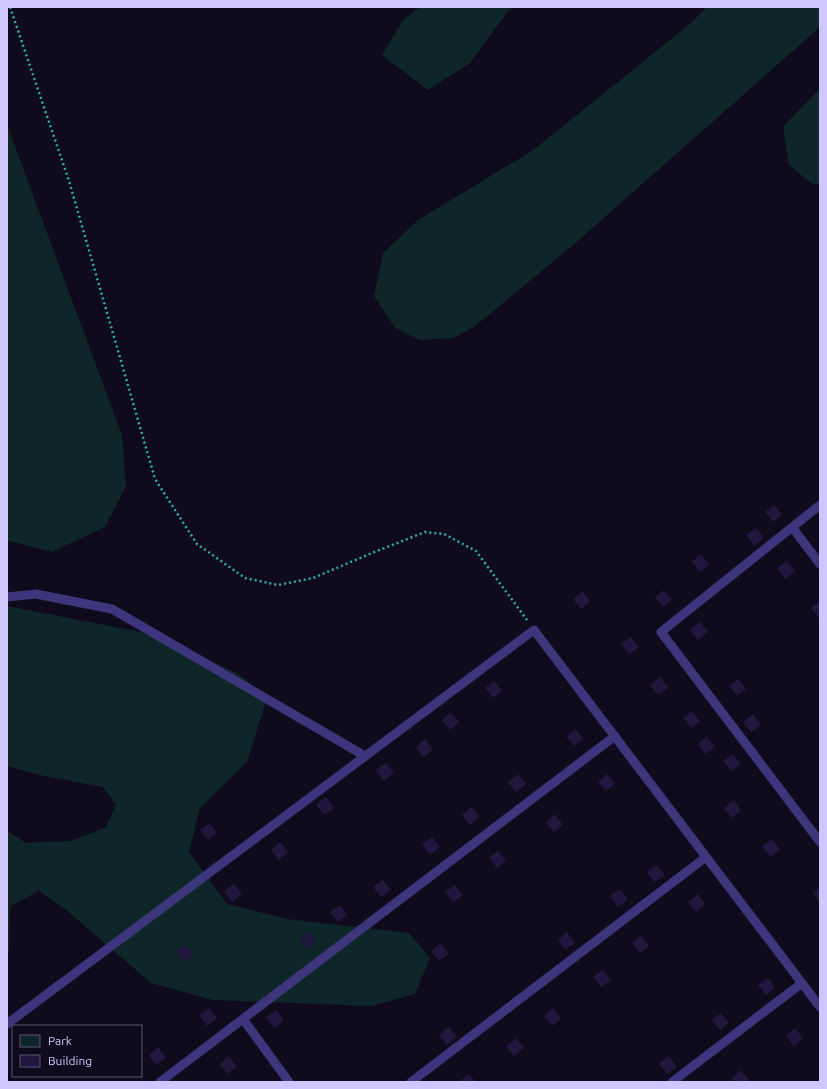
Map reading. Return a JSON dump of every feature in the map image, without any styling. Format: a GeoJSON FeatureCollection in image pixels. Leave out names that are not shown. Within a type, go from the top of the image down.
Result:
{"type":"FeatureCollection","features":[{"type":"Feature","properties":{"kind":"lane"},"geometry":{"type":"LineString","coordinates":[[820,505],[661,632],[820,842]]}},
{"type":"Feature","properties":{"kind":"lane"},"geometry":{"type":"LineString","coordinates":[[792,527],[820,564]]}},
{"type":"Feature","properties":{"kind":"lane"},"geometry":{"type":"LineString","coordinates":[[7,597],[36,594],[112,609],[365,756]]}},
{"type":"Feature","properties":{"kind":"lane"},"geometry":{"type":"LineString","coordinates":[[7,1024],[534,630],[820,1007]]}},
{"type":"Feature","properties":{"kind":"lane"},"geometry":{"type":"LineString","coordinates":[[160,1082],[615,736]]}},
{"type":"Feature","properties":{"kind":"lane"},"geometry":{"type":"LineString","coordinates":[[411,1082],[706,857]]}},
{"type":"Feature","properties":{"kind":"lane"},"geometry":{"type":"LineString","coordinates":[[672,1082],[802,983]]}},
{"type":"Feature","properties":{"kind":"lane"},"geometry":{"type":"LineString","coordinates":[[243,1018],[288,1082]]}},
{"type":"Feature","properties":{"kind":"path"},"geometry":{"type":"LineString","coordinates":[[10,7],[69,181],[155,479],[197,544],[245,578],[278,584],[313,578],[372,552],[425,532],[444,534],[476,551],[534,630]]}},
{"type":"Feature","properties":{"kind":"green space"},"geometry":{"type":"Polygon","coordinates":[[[420,7],[517,7],[508,11],[470,63],[428,90],[382,55],[404,19],[420,7]]]}},
{"type":"Feature","properties":{"kind":"green space"},"geometry":{"type":"Polygon","coordinates":[[[707,7],[820,7],[820,27],[573,245],[474,327],[453,338],[420,340],[395,328],[374,296],[383,253],[418,220],[532,151],[691,23],[707,7]]]}},
{"type":"Feature","properties":{"kind":"green space"},"geometry":{"type":"Polygon","coordinates":[[[820,88],[820,184],[812,184],[789,165],[783,127],[820,88]]]}},
{"type":"Feature","properties":{"kind":"green space"},"geometry":{"type":"Polygon","coordinates":[[[7,125],[122,435],[126,486],[105,527],[52,552],[7,540],[7,125]]]}},
{"type":"Feature","properties":{"kind":"green space"},"geometry":{"type":"Polygon","coordinates":[[[7,606],[156,635],[239,674],[267,698],[247,762],[200,808],[189,852],[227,904],[287,919],[409,933],[430,958],[415,994],[371,1006],[213,1000],[151,983],[65,909],[39,891],[10,906],[9,952],[7,958],[7,831],[26,843],[71,841],[106,827],[116,805],[103,787],[44,776],[7,766],[7,606]]]}},
{"type":"Feature","properties":{"kind":"building"},"geometry":{"type":"Polygon","coordinates":[[[774,505],[782,515],[773,522],[765,512],[774,505]]]}},
{"type":"Feature","properties":{"kind":"building"},"geometry":{"type":"Polygon","coordinates":[[[756,528],[764,538],[754,546],[746,535],[756,528]]]}},
{"type":"Feature","properties":{"kind":"building"},"geometry":{"type":"Polygon","coordinates":[[[701,554],[709,565],[700,572],[692,562],[701,554]]]}},
{"type":"Feature","properties":{"kind":"building"},"geometry":{"type":"Polygon","coordinates":[[[787,561],[795,571],[785,579],[777,568],[787,561]]]}},
{"type":"Feature","properties":{"kind":"building"},"geometry":{"type":"Polygon","coordinates":[[[664,590],[672,600],[663,607],[655,597],[664,590]]]}},
{"type":"Feature","properties":{"kind":"building"},"geometry":{"type":"Polygon","coordinates":[[[583,591],[590,602],[581,609],[573,599],[583,591]]]}},
{"type":"Feature","properties":{"kind":"building"},"geometry":{"type":"Polygon","coordinates":[[[820,601],[820,619],[811,608],[820,601]]]}},
{"type":"Feature","properties":{"kind":"building"},"geometry":{"type":"Polygon","coordinates":[[[700,622],[708,632],[698,640],[690,629],[700,622]]]}},
{"type":"Feature","properties":{"kind":"building"},"geometry":{"type":"Polygon","coordinates":[[[631,637],[639,647],[629,654],[621,644],[631,637]]]}},
{"type":"Feature","properties":{"kind":"building"},"geometry":{"type":"Polygon","coordinates":[[[660,677],[668,688],[658,695],[650,685],[660,677]]]}},
{"type":"Feature","properties":{"kind":"building"},"geometry":{"type":"Polygon","coordinates":[[[738,679],[746,689],[737,696],[729,686],[738,679]]]}},
{"type":"Feature","properties":{"kind":"building"},"geometry":{"type":"Polygon","coordinates":[[[494,681],[502,691],[493,698],[485,688],[494,681]]]}},
{"type":"Feature","properties":{"kind":"building"},"geometry":{"type":"Polygon","coordinates":[[[692,711],[700,721],[691,728],[683,718],[692,711]]]}},
{"type":"Feature","properties":{"kind":"building"},"geometry":{"type":"Polygon","coordinates":[[[451,712],[459,722],[450,730],[442,720],[451,712]]]}},
{"type":"Feature","properties":{"kind":"building"},"geometry":{"type":"Polygon","coordinates":[[[753,714],[761,725],[751,732],[743,722],[753,714]]]}},
{"type":"Feature","properties":{"kind":"building"},"geometry":{"type":"Polygon","coordinates":[[[576,729],[583,739],[574,746],[566,736],[576,729]]]}},
{"type":"Feature","properties":{"kind":"building"},"geometry":{"type":"Polygon","coordinates":[[[707,736],[715,747],[705,754],[698,744],[707,736]]]}},
{"type":"Feature","properties":{"kind":"building"},"geometry":{"type":"Polygon","coordinates":[[[425,739],[433,750],[424,757],[416,747],[425,739]]]}},
{"type":"Feature","properties":{"kind":"building"},"geometry":{"type":"Polygon","coordinates":[[[733,754],[741,764],[731,771],[723,761],[733,754]]]}},
{"type":"Feature","properties":{"kind":"building"},"geometry":{"type":"Polygon","coordinates":[[[386,763],[394,773],[384,781],[376,770],[386,763]]]}},
{"type":"Feature","properties":{"kind":"building"},"geometry":{"type":"Polygon","coordinates":[[[518,774],[526,784],[516,792],[508,782],[518,774]]]}},
{"type":"Feature","properties":{"kind":"building"},"geometry":{"type":"Polygon","coordinates":[[[607,774],[615,784],[606,791],[598,782],[607,774]]]}},
{"type":"Feature","properties":{"kind":"building"},"geometry":{"type":"Polygon","coordinates":[[[326,797],[334,808],[324,815],[316,805],[326,797]]]}},
{"type":"Feature","properties":{"kind":"building"},"geometry":{"type":"Polygon","coordinates":[[[734,800],[741,811],[732,818],[724,808],[734,800]]]}},
{"type":"Feature","properties":{"kind":"building"},"geometry":{"type":"Polygon","coordinates":[[[472,807],[479,817],[470,825],[462,815],[472,807]]]}},
{"type":"Feature","properties":{"kind":"building"},"geometry":{"type":"Polygon","coordinates":[[[555,814],[563,825],[554,832],[546,822],[555,814]]]}},
{"type":"Feature","properties":{"kind":"building"},"geometry":{"type":"Polygon","coordinates":[[[210,823],[217,833],[208,840],[200,830],[210,823]]]}},
{"type":"Feature","properties":{"kind":"building"},"geometry":{"type":"Polygon","coordinates":[[[432,837],[440,847],[430,855],[422,844],[432,837]]]}},
{"type":"Feature","properties":{"kind":"building"},"geometry":{"type":"Polygon","coordinates":[[[772,839],[780,849],[770,857],[762,846],[772,839]]]}},
{"type":"Feature","properties":{"kind":"building"},"geometry":{"type":"Polygon","coordinates":[[[280,842],[288,852],[279,860],[271,850],[280,842]]]}},
{"type":"Feature","properties":{"kind":"building"},"geometry":{"type":"Polygon","coordinates":[[[498,851],[506,861],[497,868],[489,858],[498,851]]]}},
{"type":"Feature","properties":{"kind":"building"},"geometry":{"type":"Polygon","coordinates":[[[657,865],[665,875],[655,882],[647,872],[657,865]]]}},
{"type":"Feature","properties":{"kind":"building"},"geometry":{"type":"Polygon","coordinates":[[[383,880],[391,890],[381,897],[373,887],[383,880]]]}},
{"type":"Feature","properties":{"kind":"building"},"geometry":{"type":"Polygon","coordinates":[[[234,884],[242,894],[232,902],[224,891],[234,884]]]}},
{"type":"Feature","properties":{"kind":"building"},"geometry":{"type":"Polygon","coordinates":[[[455,885],[463,895],[453,902],[445,892],[455,885]]]}},
{"type":"Feature","properties":{"kind":"building"},"geometry":{"type":"Polygon","coordinates":[[[820,887],[820,902],[813,893],[820,887]]]}},
{"type":"Feature","properties":{"kind":"building"},"geometry":{"type":"Polygon","coordinates":[[[620,889],[628,899],[618,907],[610,896],[620,889]]]}},
{"type":"Feature","properties":{"kind":"building"},"geometry":{"type":"Polygon","coordinates":[[[698,894],[705,905],[696,912],[688,902],[698,894]]]}},
{"type":"Feature","properties":{"kind":"building"},"geometry":{"type":"Polygon","coordinates":[[[340,905],[347,915],[338,922],[330,912],[340,905]]]}},
{"type":"Feature","properties":{"kind":"building"},"geometry":{"type":"Polygon","coordinates":[[[309,932],[316,942],[307,949],[299,939],[309,932]]]}},
{"type":"Feature","properties":{"kind":"building"},"geometry":{"type":"Polygon","coordinates":[[[567,932],[575,943],[565,950],[558,940],[567,932]]]}},
{"type":"Feature","properties":{"kind":"building"},"geometry":{"type":"Polygon","coordinates":[[[641,935],[649,946],[640,953],[632,943],[641,935]]]}},
{"type":"Feature","properties":{"kind":"building"},"geometry":{"type":"Polygon","coordinates":[[[441,943],[449,954],[439,961],[431,951],[441,943]]]}},
{"type":"Feature","properties":{"kind":"building"},"geometry":{"type":"Polygon","coordinates":[[[186,945],[193,955],[184,962],[176,952],[186,945]]]}},
{"type":"Feature","properties":{"kind":"building"},"geometry":{"type":"Polygon","coordinates":[[[603,970],[611,980],[601,987],[593,977],[603,970]]]}},
{"type":"Feature","properties":{"kind":"building"},"geometry":{"type":"Polygon","coordinates":[[[768,978],[775,988],[766,995],[758,985],[768,978]]]}},
{"type":"Feature","properties":{"kind":"building"},"geometry":{"type":"Polygon","coordinates":[[[209,1008],[217,1018],[207,1026],[199,1015],[209,1008]]]}},
{"type":"Feature","properties":{"kind":"building"},"geometry":{"type":"Polygon","coordinates":[[[553,1008],[561,1019],[552,1026],[544,1016],[553,1008]]]}},
{"type":"Feature","properties":{"kind":"building"},"geometry":{"type":"Polygon","coordinates":[[[276,1010],[284,1020],[274,1028],[266,1018],[276,1010]]]}},
{"type":"Feature","properties":{"kind":"building"},"geometry":{"type":"Polygon","coordinates":[[[721,1013],[729,1023],[720,1030],[712,1020],[721,1013]]]}},
{"type":"Feature","properties":{"kind":"building"},"geometry":{"type":"Polygon","coordinates":[[[449,1027],[457,1037],[447,1045],[439,1035],[449,1027]]]}},
{"type":"Feature","properties":{"kind":"building"},"geometry":{"type":"Polygon","coordinates":[[[795,1028],[803,1038],[794,1046],[786,1036],[795,1028]]]}},
{"type":"Feature","properties":{"kind":"building"},"geometry":{"type":"Polygon","coordinates":[[[516,1038],[524,1048],[514,1056],[506,1046],[516,1038]]]}},
{"type":"Feature","properties":{"kind":"building"},"geometry":{"type":"Polygon","coordinates":[[[158,1047],[166,1058],[156,1065],[149,1055],[158,1047]]]}},
{"type":"Feature","properties":{"kind":"building"},"geometry":{"type":"Polygon","coordinates":[[[229,1056],[237,1067],[227,1074],[220,1064],[229,1056]]]}},
{"type":"Feature","properties":{"kind":"building"},"geometry":{"type":"Polygon","coordinates":[[[669,1056],[677,1067],[667,1074],[659,1064],[669,1056]]]}},
{"type":"Feature","properties":{"kind":"building"},"geometry":{"type":"Polygon","coordinates":[[[741,1070],[749,1080],[747,1082],[735,1082],[732,1078],[741,1070]]]}},
{"type":"Feature","properties":{"kind":"building"},"geometry":{"type":"Polygon","coordinates":[[[469,1074],[476,1082],[460,1081],[469,1074]]]}}]}
